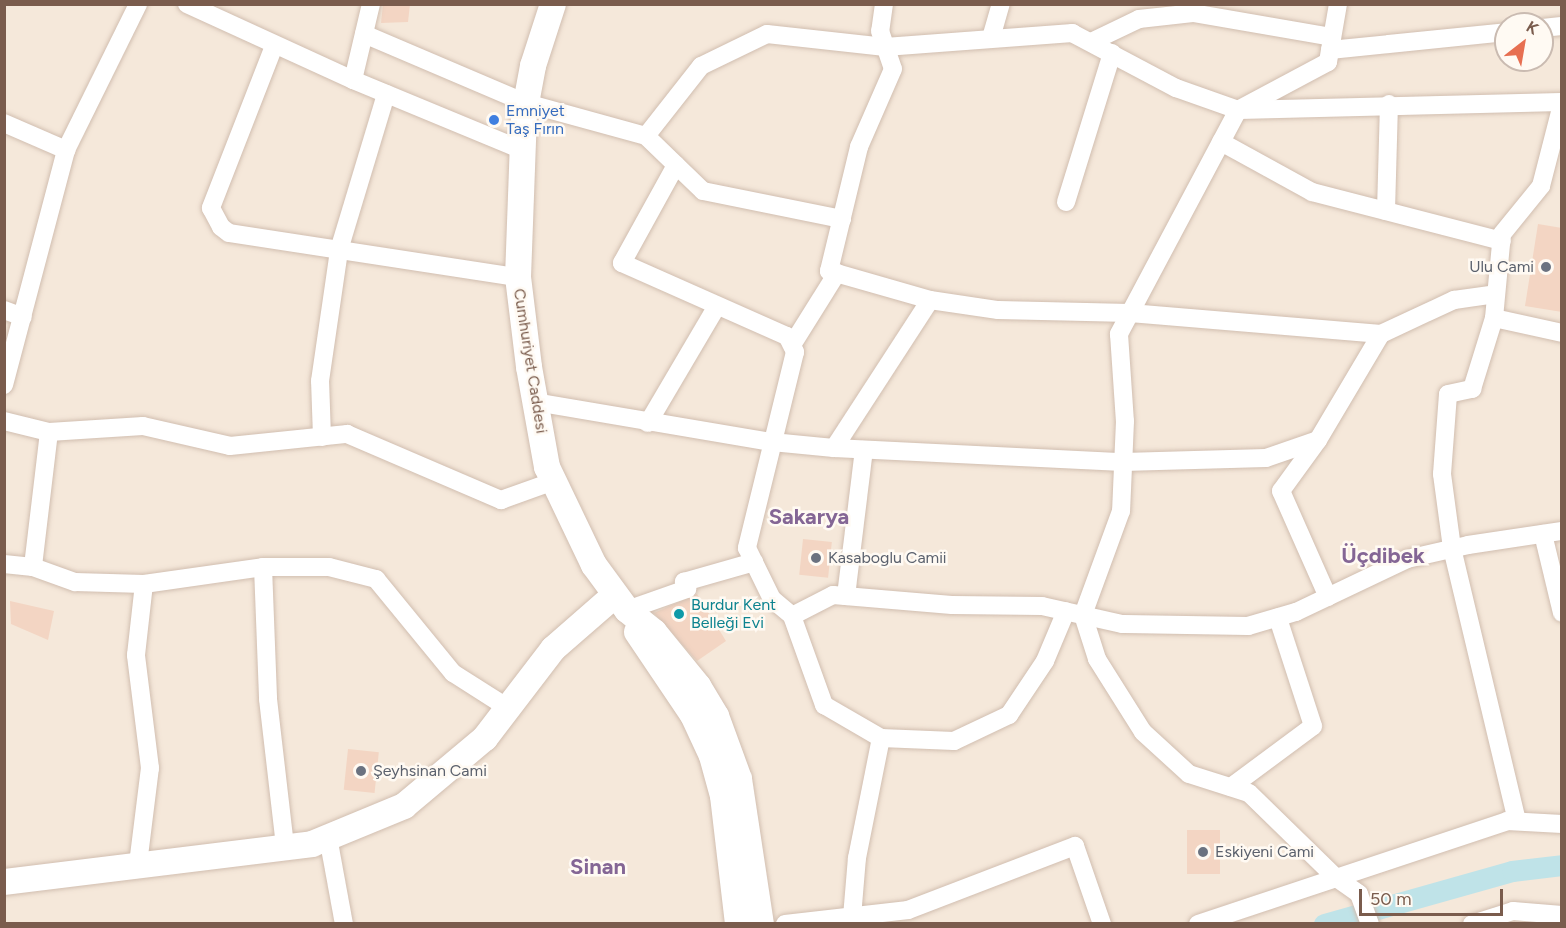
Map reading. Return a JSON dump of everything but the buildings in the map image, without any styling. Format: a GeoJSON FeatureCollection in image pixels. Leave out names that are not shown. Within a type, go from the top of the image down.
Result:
{"type":"FeatureCollection","features":[{"type":"Feature","properties":{"kind":"main road","name":"Cumhuriyet Caddesi"},"geometry":{"type":"LineString","coordinates":[[553,4],[526,103],[522,150],[518,277],[535,402],[547,467],[594,566],[621,602]]}},
{"type":"Feature","properties":{"kind":"main road"},"geometry":{"type":"LineString","coordinates":[[4,882],[285,847],[327,837],[404,806],[485,738],[553,649],[621,602]]}},
{"type":"Feature","properties":{"kind":"main road"},"geometry":{"type":"LineString","coordinates":[[621,602],[641,643],[693,715],[712,756],[723,796],[738,924]]}},
{"type":"Feature","properties":{"kind":"main road"},"geometry":{"type":"LineString","coordinates":[[621,602],[654,632],[698,686],[729,745],[739,779],[760,924]]}},
{"type":"Feature","properties":{"kind":"street"},"geometry":{"type":"LineString","coordinates":[[4,385],[66,150],[138,4]]}},
{"type":"Feature","properties":{"kind":"street"},"geometry":{"type":"LineString","coordinates":[[187,4],[353,81],[522,150]]}},
{"type":"Feature","properties":{"kind":"street"},"geometry":{"type":"LineString","coordinates":[[353,81],[370,4]]}},
{"type":"Feature","properties":{"kind":"street"},"geometry":{"type":"LineString","coordinates":[[884,4],[880,31],[893,69],[859,147],[829,271],[930,300],[998,310],[1130,313],[1381,334],[1454,300],[1496,294]]}},
{"type":"Feature","properties":{"kind":"street"},"geometry":{"type":"LineString","coordinates":[[991,38],[1001,4]]}},
{"type":"Feature","properties":{"kind":"street"},"geometry":{"type":"LineString","coordinates":[[676,165],[622,263],[787,336],[795,352],[747,548],[772,598],[792,616],[824,705],[881,738],[954,741],[1009,715],[1074,613],[1121,511],[1125,421],[1119,334],[1238,110],[1328,62],[1338,4]]}},
{"type":"Feature","properties":{"kind":"street"},"geometry":{"type":"LineString","coordinates":[[1091,42],[1139,19],[1193,13],[1331,44],[1494,33]]}},
{"type":"Feature","properties":{"kind":"street"},"geometry":{"type":"LineString","coordinates":[[646,136],[702,66],[767,34],[885,47],[1072,33],[1176,88],[1238,110],[1389,104],[1562,103],[1541,186],[1502,234],[1494,318],[1472,389],[1448,394],[1442,474],[1452,548],[1517,821]]}},
{"type":"Feature","properties":{"kind":"street"},"geometry":{"type":"LineString","coordinates":[[364,34],[526,103],[646,136],[703,191],[842,219]]}},
{"type":"Feature","properties":{"kind":"street"},"geometry":{"type":"LineString","coordinates":[[274,46],[211,208],[221,227],[229,233],[518,277]]}},
{"type":"Feature","properties":{"kind":"street"},"geometry":{"type":"LineString","coordinates":[[1066,202],[1112,53]]}},
{"type":"Feature","properties":{"kind":"street"},"geometry":{"type":"LineString","coordinates":[[322,436],[320,381],[339,249],[386,94]]}},
{"type":"Feature","properties":{"kind":"street"},"geometry":{"type":"LineString","coordinates":[[1386,211],[1389,104]]}},
{"type":"Feature","properties":{"kind":"street"},"geometry":{"type":"LineString","coordinates":[[4,123],[66,150]]}},
{"type":"Feature","properties":{"kind":"street"},"geometry":{"type":"LineString","coordinates":[[1221,142],[1312,192],[1502,241]]}},
{"type":"Feature","properties":{"kind":"street"},"geometry":{"type":"LineString","coordinates":[[792,345],[837,273]]}},
{"type":"Feature","properties":{"kind":"street"},"geometry":{"type":"LineString","coordinates":[[834,448],[930,300]]}},
{"type":"Feature","properties":{"kind":"street"},"geometry":{"type":"LineString","coordinates":[[648,423],[717,306]]}},
{"type":"Feature","properties":{"kind":"street"},"geometry":{"type":"LineString","coordinates":[[4,310],[22,317]]}},
{"type":"Feature","properties":{"kind":"street"},"geometry":{"type":"LineString","coordinates":[[1494,318],[1562,333]]}},
{"type":"Feature","properties":{"kind":"street"},"geometry":{"type":"LineString","coordinates":[[1328,597],[1281,491],[1318,440],[1381,334]]}},
{"type":"Feature","properties":{"kind":"street"},"geometry":{"type":"LineString","coordinates":[[535,402],[648,423],[772,442],[864,450],[1123,462],[1266,458],[1318,440]]}},
{"type":"Feature","properties":{"kind":"street"},"geometry":{"type":"LineString","coordinates":[[4,421],[49,432],[143,426],[230,446],[347,434],[501,500],[554,481]]}},
{"type":"Feature","properties":{"kind":"street"},"geometry":{"type":"LineString","coordinates":[[33,567],[49,432]]}},
{"type":"Feature","properties":{"kind":"street"},"geometry":{"type":"LineString","coordinates":[[846,596],[864,450]]}},
{"type":"Feature","properties":{"kind":"street"},"geometry":{"type":"LineString","coordinates":[[792,616],[833,595],[952,605],[1042,606],[1122,624],[1248,626],[1278,618],[1328,597],[1407,559],[1452,548],[1562,531]]}},
{"type":"Feature","properties":{"kind":"street"},"geometry":{"type":"LineString","coordinates":[[1543,534],[1562,613]]}},
{"type":"Feature","properties":{"kind":"street"},"geometry":{"type":"LineString","coordinates":[[621,602],[687,589],[684,582],[754,562]]}},
{"type":"Feature","properties":{"kind":"street"},"geometry":{"type":"LineString","coordinates":[[4,564],[33,567],[75,582],[144,584],[262,567],[329,567],[375,579],[453,673],[508,708]]}},
{"type":"Feature","properties":{"kind":"street"},"geometry":{"type":"LineString","coordinates":[[262,567],[268,699],[285,847]]}},
{"type":"Feature","properties":{"kind":"street"},"geometry":{"type":"LineString","coordinates":[[138,864],[150,768],[136,655],[144,584]]}},
{"type":"Feature","properties":{"kind":"street"},"geometry":{"type":"LineString","coordinates":[[1074,613],[1097,659],[1143,732],[1189,774],[1249,793],[1335,877],[1359,894],[1370,924]]}},
{"type":"Feature","properties":{"kind":"street"},"geometry":{"type":"LineString","coordinates":[[1231,787],[1313,726],[1278,618]]}},
{"type":"Feature","properties":{"kind":"street"},"geometry":{"type":"LineString","coordinates":[[855,920],[857,858],[881,738]]}},
{"type":"Feature","properties":{"kind":"street"},"geometry":{"type":"LineString","coordinates":[[1198,924],[1507,821],[1562,824]]}},
{"type":"Feature","properties":{"kind":"street"},"geometry":{"type":"LineString","coordinates":[[327,837],[344,924]]}},
{"type":"Feature","properties":{"kind":"street"},"geometry":{"type":"LineString","coordinates":[[785,924],[855,920],[908,910],[1074,846],[1102,924]]}},
{"type":"Feature","properties":{"kind":"street"},"geometry":{"type":"LineString","coordinates":[[1472,924],[1513,911],[1562,915]]}},
{"type":"Feature","properties":{"kind":"shaded area"},"geometry":{"type":"Polygon","coordinates":[[[5,5],[1561,5],[1561,923],[5,923],[5,5]]]}},
{"type":"Feature","properties":{"kind":"waterway"},"geometry":{"type":"LineString","coordinates":[[1324,924],[1512,871],[1562,865]]}},
{"type":"Feature","properties":{"kind":"place","name":"Emniyet Taş Fırın"},"geometry":{"type":"Point","coordinates":[494,120]}},
{"type":"Feature","properties":{"kind":"place","name":"Ulu Cami"},"geometry":{"type":"Point","coordinates":[1546,267]}},
{"type":"Feature","properties":{"kind":"place","name":"Kasaboglu Camii"},"geometry":{"type":"Point","coordinates":[816,558]}},
{"type":"Feature","properties":{"kind":"place","name":"Burdur Kent Belleği Evi"},"geometry":{"type":"Point","coordinates":[679,614]}},
{"type":"Feature","properties":{"kind":"place","name":"Şeyhsinan Cami"},"geometry":{"type":"Point","coordinates":[361,771]}},
{"type":"Feature","properties":{"kind":"place","name":"Eskiyeni Cami"},"geometry":{"type":"Point","coordinates":[1203,852]}},
{"type":"Feature","properties":{"kind":"district","name":"Sakarya"},"geometry":{"type":"Point","coordinates":[809,517]}},
{"type":"Feature","properties":{"kind":"district","name":"Üçdibek"},"geometry":{"type":"Point","coordinates":[1383,556]}},
{"type":"Feature","properties":{"kind":"district","name":"Sinan"},"geometry":{"type":"Point","coordinates":[598,867]}}]}
